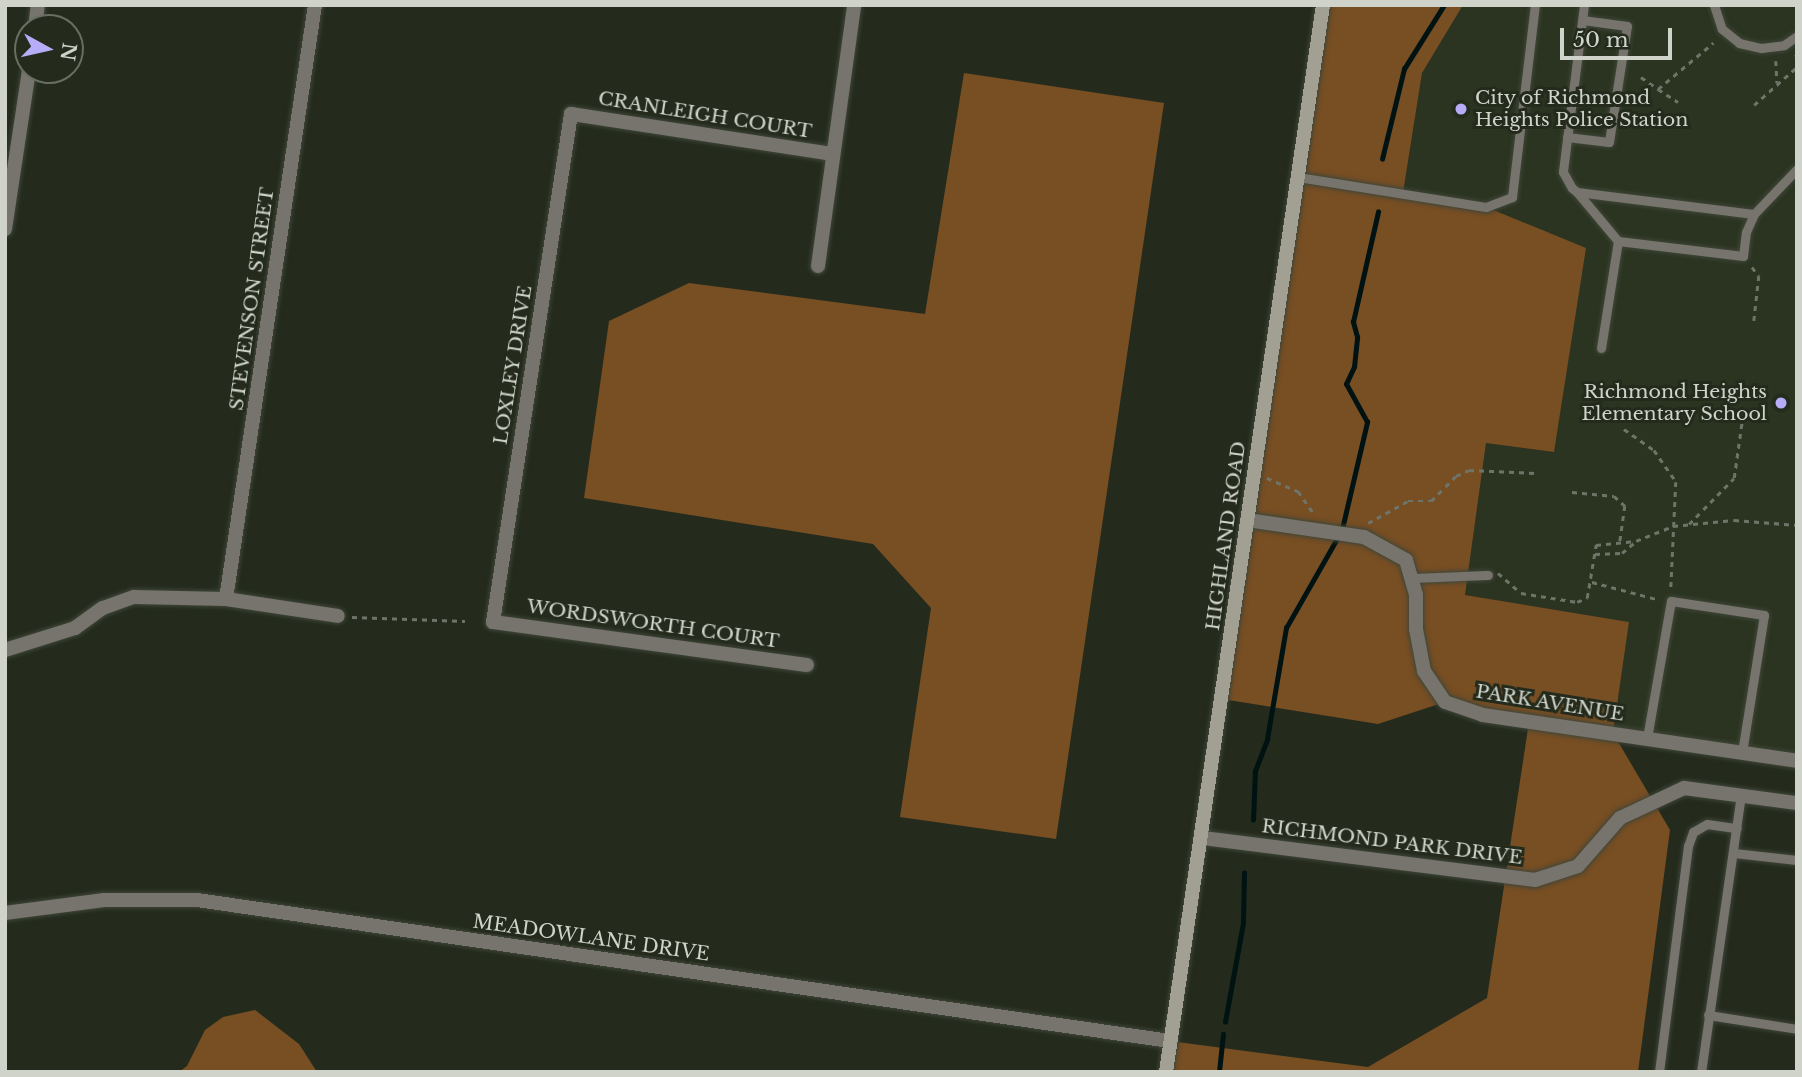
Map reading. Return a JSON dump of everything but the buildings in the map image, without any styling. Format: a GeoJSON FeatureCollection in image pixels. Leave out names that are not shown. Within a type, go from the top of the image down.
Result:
{"type":"FeatureCollection","features":[{"type":"Feature","properties":{"kind":"street","name":"STEVENSON STREET"},"geometry":{"type":"LineString","coordinates":[[226,599],[315,5]]}},
{"type":"Feature","properties":{"kind":"street"},"geometry":{"type":"LineString","coordinates":[[818,266],[854,5]]}},
{"type":"Feature","properties":{"kind":"street","name":"HIGHLAND ROAD"},"geometry":{"type":"LineString","coordinates":[[1166,1072],[1203,838],[1323,5]]}},
{"type":"Feature","properties":{"kind":"street"},"geometry":{"type":"LineString","coordinates":[[5,229],[27,84]]}},
{"type":"Feature","properties":{"kind":"street","name":"CRANLEIGH COURT"},"geometry":{"type":"LineString","coordinates":[[571,114],[833,154]]}},
{"type":"Feature","properties":{"kind":"street","name":"LOXLEY DRIVE"},"geometry":{"type":"LineString","coordinates":[[494,621],[571,114]]}},
{"type":"Feature","properties":{"kind":"street","name":"PARK AVENUE"},"geometry":{"type":"LineString","coordinates":[[1247,520],[1321,524],[1364,537],[1406,560],[1424,671],[1445,702],[1483,715],[1797,761]]}},
{"type":"Feature","properties":{"kind":"street"},"geometry":{"type":"LineString","coordinates":[[5,650],[75,628],[103,608],[134,597],[226,599],[338,616]]}},
{"type":"Feature","properties":{"kind":"street","name":"WORDSWORTH COURT"},"geometry":{"type":"LineString","coordinates":[[494,621],[807,665]]}},
{"type":"Feature","properties":{"kind":"street","name":"RICHMOND PARK DRIVE"},"geometry":{"type":"LineString","coordinates":[[1203,838],[1535,880],[1577,866],[1620,818],[1684,788],[1797,803]]}},
{"type":"Feature","properties":{"kind":"street","name":"MEADOWLANE DRIVE"},"geometry":{"type":"LineString","coordinates":[[5,913],[104,900],[197,900],[1170,1041]]}},
{"type":"Feature","properties":{"kind":"lane"},"geometry":{"type":"LineString","coordinates":[[1298,177],[1486,207],[1512,197],[1535,5]]}},
{"type":"Feature","properties":{"kind":"lane"},"geometry":{"type":"LineString","coordinates":[[1584,5],[1563,172],[1618,241],[1743,256],[1746,232],[1754,214],[1797,169]]}},
{"type":"Feature","properties":{"kind":"lane"},"geometry":{"type":"LineString","coordinates":[[1714,5],[1722,29],[1739,43],[1760,48],[1784,45],[1797,36]]}},
{"type":"Feature","properties":{"kind":"lane"},"geometry":{"type":"LineString","coordinates":[[1567,137],[1609,142],[1627,26],[1582,20]]}},
{"type":"Feature","properties":{"kind":"lane"},"geometry":{"type":"LineString","coordinates":[[1577,192],[1754,214]]}},
{"type":"Feature","properties":{"kind":"lane"},"geometry":{"type":"LineString","coordinates":[[1601,348],[1618,241]]}},
{"type":"Feature","properties":{"kind":"lane"},"geometry":{"type":"LineString","coordinates":[[1411,578],[1488,575]]}},
{"type":"Feature","properties":{"kind":"lane"},"geometry":{"type":"LineString","coordinates":[[1647,738],[1671,601],[1764,615],[1742,753]]}},
{"type":"Feature","properties":{"kind":"lane"},"geometry":{"type":"LineString","coordinates":[[1701,1072],[1741,795]]}},
{"type":"Feature","properties":{"kind":"lane"},"geometry":{"type":"LineString","coordinates":[[1660,1072],[1688,846],[1693,832],[1707,824],[1737,828]]}},
{"type":"Feature","properties":{"kind":"lane"},"geometry":{"type":"LineString","coordinates":[[1734,853],[1797,860]]}},
{"type":"Feature","properties":{"kind":"lane"},"geometry":{"type":"LineString","coordinates":[[1708,1015],[1797,1029]]}},
{"type":"Feature","properties":{"kind":"path"},"geometry":{"type":"LineString","coordinates":[[1658,89],[1713,43]]}},
{"type":"Feature","properties":{"kind":"path"},"geometry":{"type":"LineString","coordinates":[[1776,61],[1777,84]]}},
{"type":"Feature","properties":{"kind":"path"},"geometry":{"type":"LineString","coordinates":[[1754,104],[1797,66]]}},
{"type":"Feature","properties":{"kind":"path"},"geometry":{"type":"LineString","coordinates":[[1641,77],[1678,102]]}},
{"type":"Feature","properties":{"kind":"path"},"geometry":{"type":"LineString","coordinates":[[1752,267],[1759,276],[1754,321]]}},
{"type":"Feature","properties":{"kind":"path"},"geometry":{"type":"LineString","coordinates":[[1687,525],[1734,478],[1743,414]]}},
{"type":"Feature","properties":{"kind":"path"},"geometry":{"type":"LineString","coordinates":[[1590,582],[1671,601],[1676,482],[1669,466],[1624,429]]}},
{"type":"Feature","properties":{"kind":"path"},"geometry":{"type":"LineString","coordinates":[[1356,522],[1374,522],[1386,509],[1408,501],[1431,500],[1455,476],[1469,470],[1535,473]]}},
{"type":"Feature","properties":{"kind":"path"},"geometry":{"type":"LineString","coordinates":[[1266,478],[1287,483],[1304,496],[1321,524]]}},
{"type":"Feature","properties":{"kind":"path"},"geometry":{"type":"LineString","coordinates":[[1572,492],[1614,496],[1625,506],[1619,542]]}},
{"type":"Feature","properties":{"kind":"path"},"geometry":{"type":"LineString","coordinates":[[1488,575],[1497,573],[1521,593],[1577,602],[1587,597],[1596,545],[1636,541],[1673,526],[1734,520],[1797,525]]}},
{"type":"Feature","properties":{"kind":"path"},"geometry":{"type":"LineString","coordinates":[[1595,554],[1622,553],[1631,550],[1636,541]]}},
{"type":"Feature","properties":{"kind":"path"},"geometry":{"type":"LineString","coordinates":[[338,616],[465,621]]}},
{"type":"Feature","properties":{"kind":"shaded area"},"geometry":{"type":"Polygon","coordinates":[[[1323,5],[1463,5],[1422,73],[1403,193],[1486,207],[1586,248],[1554,452],[1486,443],[1465,595],[1629,622],[1613,733],[1670,830],[1638,1072],[1166,1072],[1170,1041],[1368,1067],[1487,998],[1529,722],[1445,702],[1378,724],[1222,699],[1323,5]]]}},
{"type":"Feature","properties":{"kind":"shaded area"},"geometry":{"type":"Polygon","coordinates":[[[1463,5],[1797,5],[1797,761],[1613,733],[1629,622],[1465,595],[1486,442],[1554,452],[1403,194],[1422,73],[1463,5]]]}},
{"type":"Feature","properties":{"kind":"shaded area"},"geometry":{"type":"Polygon","coordinates":[[[964,73],[1164,103],[1056,839],[900,817],[931,608],[873,544],[584,498],[609,321],[689,283],[925,314],[964,73]]]}},
{"type":"Feature","properties":{"kind":"shaded area"},"geometry":{"type":"Polygon","coordinates":[[[255,1010],[299,1044],[317,1072],[179,1072],[187,1066],[205,1030],[223,1017],[255,1010]]]}},
{"type":"Feature","properties":{"kind":"waterway"},"geometry":{"type":"LineString","coordinates":[[1382,159],[1404,69],[1444,5]]}},
{"type":"Feature","properties":{"kind":"waterway"},"geometry":{"type":"LineString","coordinates":[[1342,529],[1367,422],[1346,384],[1354,367],[1357,337],[1353,322],[1378,212]]}},
{"type":"Feature","properties":{"kind":"waterway"},"geometry":{"type":"LineString","coordinates":[[1253,820],[1255,771],[1267,739],[1286,628],[1338,537]]}},
{"type":"Feature","properties":{"kind":"waterway"},"geometry":{"type":"LineString","coordinates":[[1225,1022],[1243,923],[1244,873]]}},
{"type":"Feature","properties":{"kind":"waterway"},"geometry":{"type":"LineString","coordinates":[[1219,1072],[1223,1034]]}},
{"type":"Feature","properties":{"kind":"place","name":"City of Richmond Heights Police Station"},"geometry":{"type":"Point","coordinates":[1461,109]}},
{"type":"Feature","properties":{"kind":"place","name":"Richmond Heights Elementary School"},"geometry":{"type":"Point","coordinates":[1781,403]}}]}
